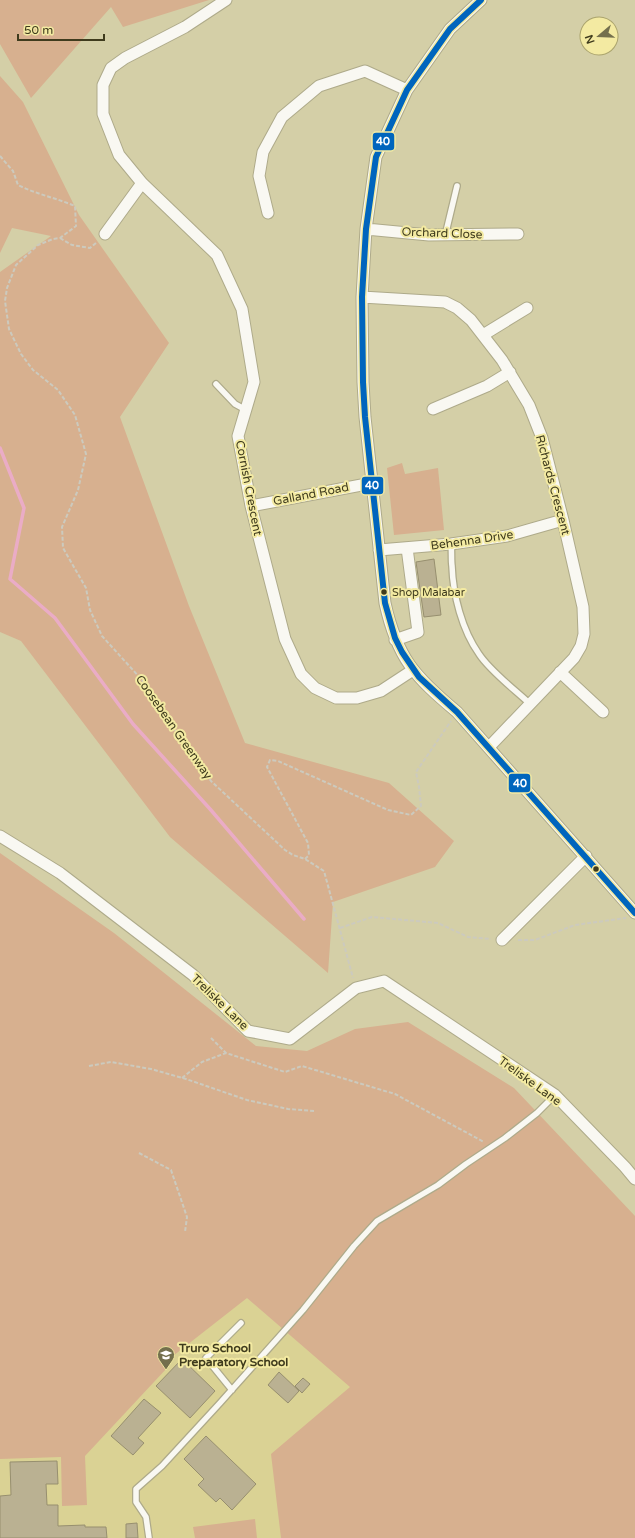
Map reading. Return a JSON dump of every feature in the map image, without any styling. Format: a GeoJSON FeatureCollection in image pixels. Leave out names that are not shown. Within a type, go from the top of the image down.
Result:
{"type":"FeatureCollection","features":[{"type":"Feature","properties":{"kind":"street","name":"Cornish Crescent"},"geometry":{"type":"LineString","coordinates":[[226,0],[185,27],[124,58],[111,68],[103,85],[103,114],[119,155],[142,183],[218,256],[242,309],[254,382],[238,436],[251,506],[286,639],[301,674],[315,688],[336,698],[357,698],[381,691],[412,670]]}},
{"type":"Feature","properties":{"kind":"street"},"geometry":{"type":"LineString","coordinates":[[481,0],[450,29],[407,90],[376,157],[366,229],[362,297],[363,382],[385,603],[395,640],[412,670],[433,692],[457,712],[489,747],[586,856],[631,915]]}},
{"type":"Feature","properties":{"kind":"street"},"geometry":{"type":"LineString","coordinates":[[268,213],[259,176],[263,152],[282,117],[319,86],[365,71],[407,90]]}},
{"type":"Feature","properties":{"kind":"street"},"geometry":{"type":"LineString","coordinates":[[105,234],[142,183]]}},
{"type":"Feature","properties":{"kind":"street","name":"Orchard Close"},"geometry":{"type":"LineString","coordinates":[[366,229],[445,236],[518,234]]}},
{"type":"Feature","properties":{"kind":"street","name":"Richards Crescent"},"geometry":{"type":"LineString","coordinates":[[362,297],[444,302],[457,308],[471,320],[510,372],[529,405],[542,438],[583,607],[584,634],[581,646],[574,658],[529,703],[489,747]]}},
{"type":"Feature","properties":{"kind":"street"},"geometry":{"type":"LineString","coordinates":[[483,335],[527,308]]}},
{"type":"Feature","properties":{"kind":"street"},"geometry":{"type":"LineString","coordinates":[[433,409],[487,386],[510,372]]}},
{"type":"Feature","properties":{"kind":"street","name":"Galland Road"},"geometry":{"type":"LineString","coordinates":[[251,506],[372,483]]}},
{"type":"Feature","properties":{"kind":"street","name":"Behenna Drive"},"geometry":{"type":"LineString","coordinates":[[379,550],[451,544],[507,536],[563,520]]}},
{"type":"Feature","properties":{"kind":"street"},"geometry":{"type":"LineString","coordinates":[[395,640],[418,632],[407,548]]}},
{"type":"Feature","properties":{"kind":"street"},"geometry":{"type":"LineString","coordinates":[[560,672],[603,712]]}},
{"type":"Feature","properties":{"kind":"street","name":"Treliske Lane"},"geometry":{"type":"LineString","coordinates":[[0,836],[60,872],[193,975],[248,1031],[290,1039],[356,988],[384,981],[555,1095],[635,1179]]}},
{"type":"Feature","properties":{"kind":"street"},"geometry":{"type":"LineString","coordinates":[[502,940],[586,856]]}},
{"type":"Feature","properties":{"kind":"lane"},"geometry":{"type":"LineString","coordinates":[[445,236],[457,186]]}},
{"type":"Feature","properties":{"kind":"lane"},"geometry":{"type":"LineString","coordinates":[[216,384],[235,404],[246,410]]}},
{"type":"Feature","properties":{"kind":"lane"},"geometry":{"type":"LineString","coordinates":[[451,544],[454,583],[460,613],[466,632],[479,654],[489,666],[529,703]]}},
{"type":"Feature","properties":{"kind":"lane"},"geometry":{"type":"LineString","coordinates":[[149,1538],[146,1517],[136,1502],[136,1489],[162,1466],[232,1390],[303,1310],[354,1246],[377,1221],[438,1185],[492,1147],[537,1113],[555,1095]]}},
{"type":"Feature","properties":{"kind":"lane"},"geometry":{"type":"LineString","coordinates":[[232,1390],[206,1358],[241,1324]]}},
{"type":"Feature","properties":{"kind":"path","name":"Coosebean Greenway"},"geometry":{"type":"LineString","coordinates":[[0,156],[13,171],[18,185],[34,193],[57,198],[75,206],[76,226],[60,238],[38,245],[16,265],[7,288],[5,302],[9,329],[21,354],[33,370],[58,390],[75,415],[86,454],[78,490],[62,527],[63,548],[86,588],[90,610],[102,636],[142,680],[177,733],[212,781],[285,850],[293,855],[305,859],[324,871],[356,988]]}},
{"type":"Feature","properties":{"kind":"path"},"geometry":{"type":"LineString","coordinates":[[60,238],[72,245],[90,248],[105,234]]}},
{"type":"Feature","properties":{"kind":"path"},"geometry":{"type":"LineString","coordinates":[[305,859],[309,855],[308,843],[267,767],[270,760],[278,761],[388,810],[411,815],[420,806],[419,787],[416,772],[457,712]]}},
{"type":"Feature","properties":{"kind":"path"},"geometry":{"type":"LineString","coordinates":[[340,928],[372,917],[438,922],[468,937],[502,940],[535,940],[575,925],[631,915]]}},
{"type":"Feature","properties":{"kind":"path"},"geometry":{"type":"LineString","coordinates":[[210,1038],[226,1053],[285,1072],[302,1066],[395,1094],[492,1147]]}},
{"type":"Feature","properties":{"kind":"path"},"geometry":{"type":"LineString","coordinates":[[182,1078],[202,1062],[226,1053]]}},
{"type":"Feature","properties":{"kind":"path"},"geometry":{"type":"LineString","coordinates":[[89,1066],[111,1062],[151,1069],[247,1100],[288,1109],[314,1111]]}},
{"type":"Feature","properties":{"kind":"path"},"geometry":{"type":"LineString","coordinates":[[139,1153],[171,1170],[187,1217],[185,1232]]}},
{"type":"Feature","properties":{"kind":"shaded area"},"geometry":{"type":"Polygon","coordinates":[[[0,0],[209,0],[123,27],[111,7],[31,98],[0,44],[0,0]]]}},
{"type":"Feature","properties":{"kind":"shaded area"},"geometry":{"type":"Polygon","coordinates":[[[0,76],[23,102],[79,215],[169,343],[120,417],[189,606],[245,743],[389,783],[454,841],[435,867],[333,902],[328,973],[170,837],[21,641],[0,632],[0,272],[51,236],[12,228],[0,253],[0,76]]]}},
{"type":"Feature","properties":{"kind":"shaded area"},"geometry":{"type":"Polygon","coordinates":[[[402,463],[405,474],[438,468],[444,530],[394,535],[387,468],[402,463]]]}},
{"type":"Feature","properties":{"kind":"shaded area"},"geometry":{"type":"Polygon","coordinates":[[[0,853],[114,933],[256,1046],[307,1051],[355,1029],[408,1022],[514,1088],[635,1216],[635,1538],[281,1538],[271,1454],[350,1387],[247,1298],[164,1363],[167,1368],[85,1456],[87,1505],[62,1506],[61,1457],[0,1459],[0,853]]]}},
{"type":"Feature","properties":{"kind":"shaded area","name":"Truro School Preparatory School"},"geometry":{"type":"Polygon","coordinates":[[[0,1187],[239,1291],[351,1387],[284,1538],[0,1538],[0,1187]]]}},
{"type":"Feature","properties":{"kind":"shaded area"},"geometry":{"type":"Polygon","coordinates":[[[255,1519],[257,1538],[195,1538],[193,1527],[255,1519]]]}},
{"type":"Feature","properties":{"kind":"building"},"geometry":{"type":"Polygon","coordinates":[[[434,559],[441,615],[424,617],[416,562],[434,559]]]}},
{"type":"Feature","properties":{"kind":"building"},"geometry":{"type":"Polygon","coordinates":[[[182,1359],[215,1391],[190,1418],[156,1386],[182,1359]]]}},
{"type":"Feature","properties":{"kind":"building"},"geometry":{"type":"Polygon","coordinates":[[[279,1372],[299,1391],[288,1403],[268,1385],[279,1372]]]}},
{"type":"Feature","properties":{"kind":"building"},"geometry":{"type":"Polygon","coordinates":[[[303,1378],[310,1384],[302,1393],[295,1386],[303,1378]]]}},
{"type":"Feature","properties":{"kind":"building"},"geometry":{"type":"Polygon","coordinates":[[[144,1399],[161,1413],[138,1438],[144,1443],[133,1455],[111,1436],[144,1399]]]}},
{"type":"Feature","properties":{"kind":"building"},"geometry":{"type":"Polygon","coordinates":[[[206,1436],[256,1484],[232,1510],[220,1498],[216,1502],[198,1485],[204,1479],[184,1459],[206,1436]]]}},
{"type":"Feature","properties":{"kind":"building"},"geometry":{"type":"Polygon","coordinates":[[[57,1461],[58,1484],[46,1484],[47,1505],[58,1505],[58,1526],[85,1525],[85,1527],[106,1527],[107,1538],[0,1538],[0,1496],[11,1495],[10,1462],[57,1461]]]}},
{"type":"Feature","properties":{"kind":"building"},"geometry":{"type":"Polygon","coordinates":[[[137,1523],[138,1538],[126,1538],[126,1524],[137,1523]]]}},
{"type":"Feature","properties":{"kind":"waterway"},"geometry":{"type":"LineString","coordinates":[[0,448],[24,508],[10,579],[55,618],[133,724],[210,809],[304,919]]}},
{"type":"Feature","properties":{"kind":"transit line","name":"40"},"geometry":{"type":"LineString","coordinates":[[481,0],[450,29],[407,90],[376,157],[366,229],[362,297],[363,382],[365,417],[385,603],[395,638],[402,652],[419,677],[457,712],[635,913]]}},
{"type":"Feature","properties":{"kind":"place","name":"Shop Malabar"},"geometry":{"type":"Point","coordinates":[384,592]}},
{"type":"Feature","properties":{"kind":"place","name":"Truro School Preparatory School"},"geometry":{"type":"Point","coordinates":[166,1370]}}]}
